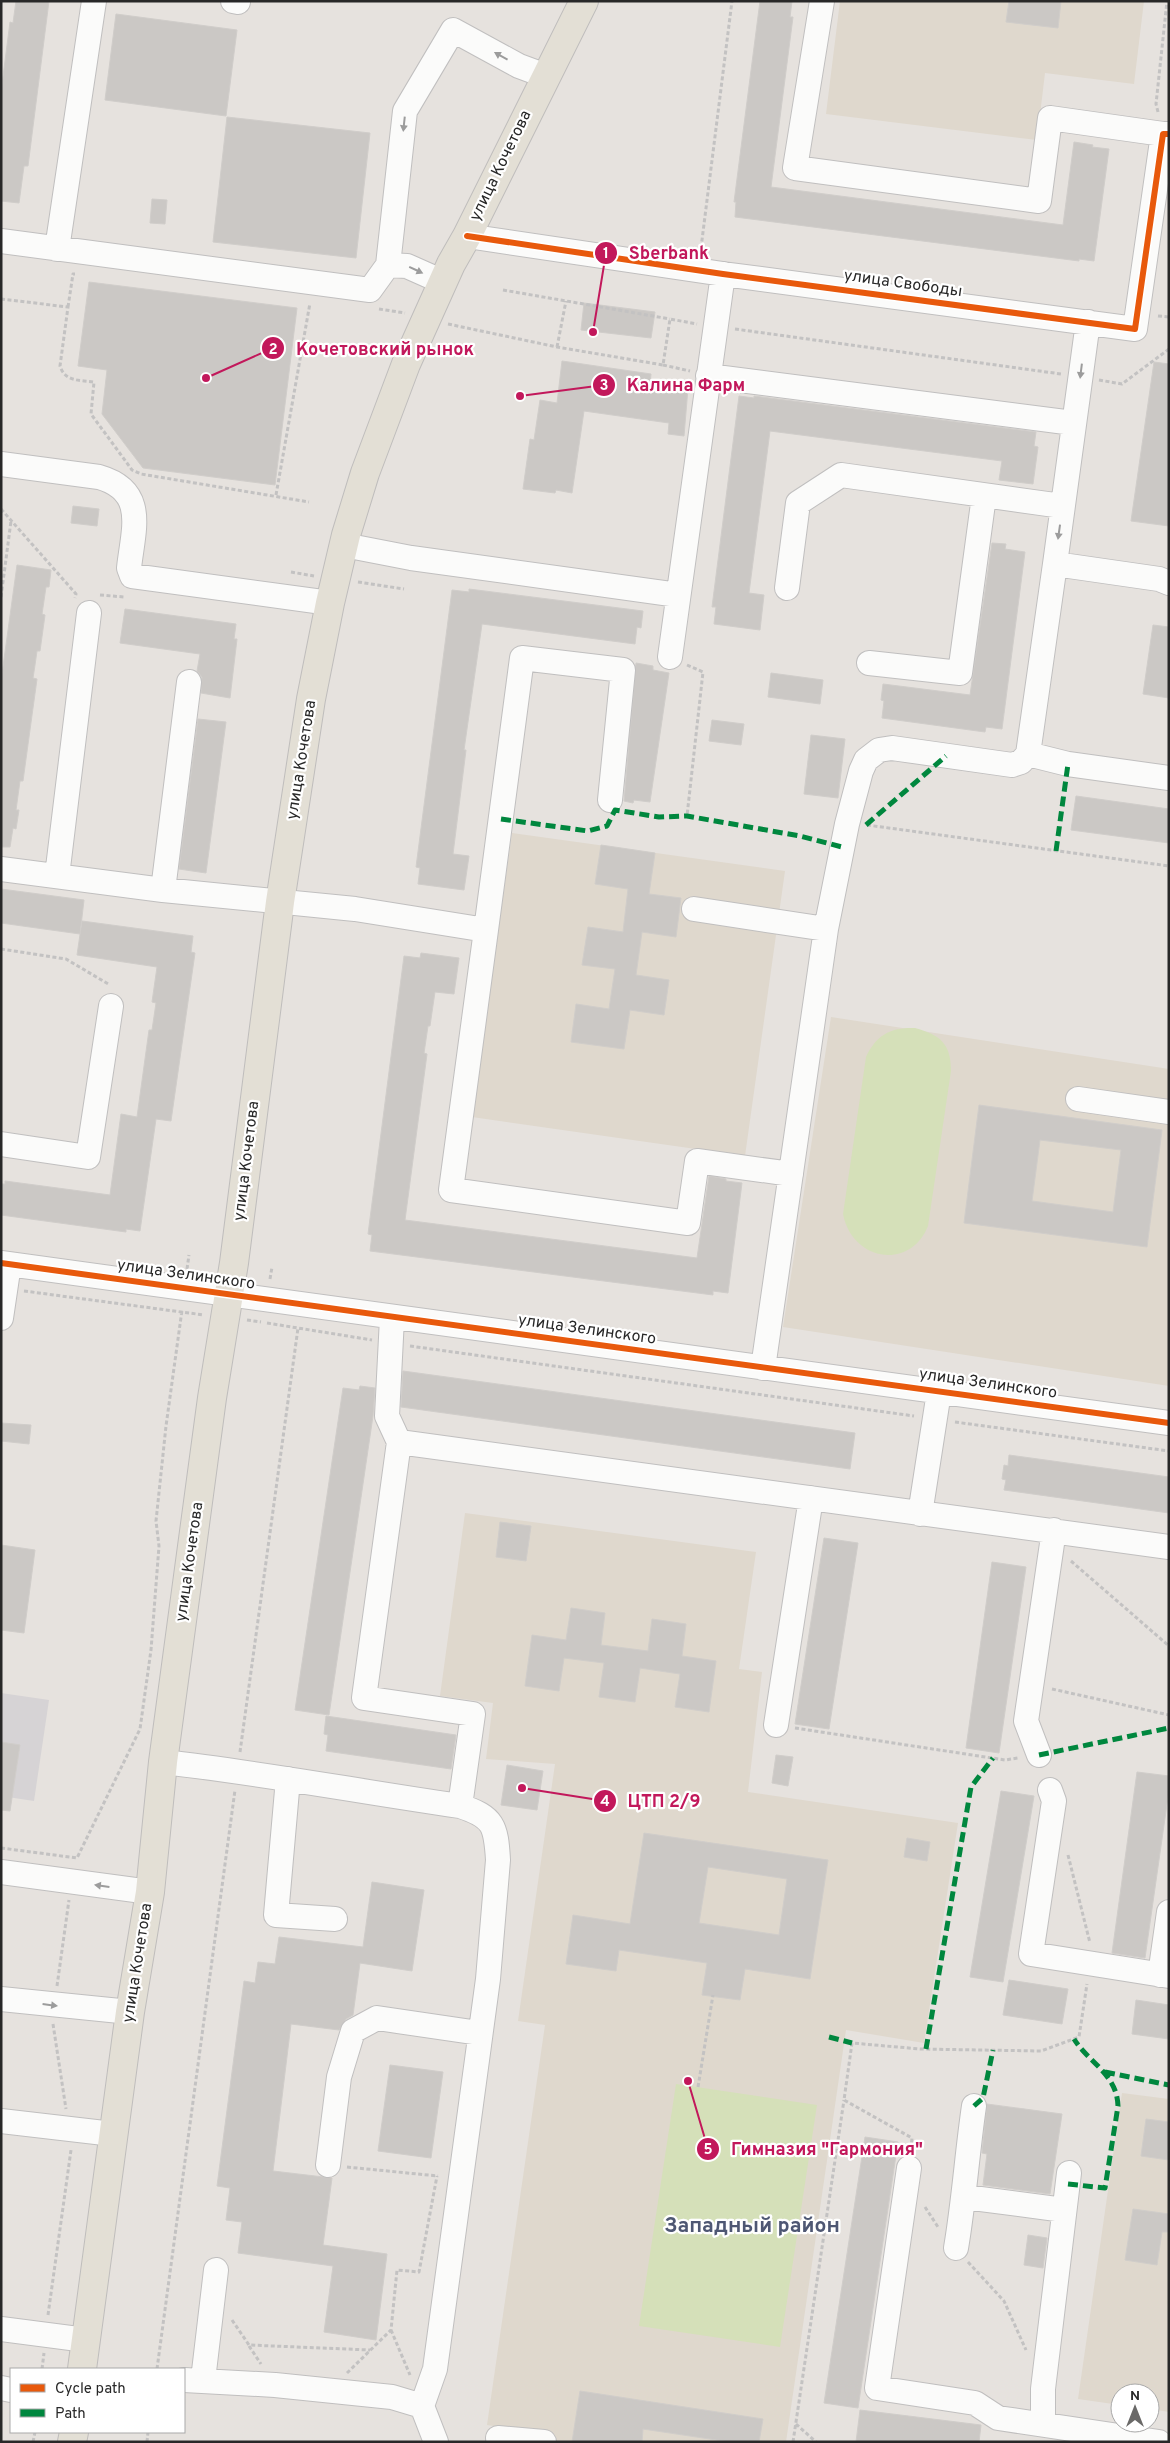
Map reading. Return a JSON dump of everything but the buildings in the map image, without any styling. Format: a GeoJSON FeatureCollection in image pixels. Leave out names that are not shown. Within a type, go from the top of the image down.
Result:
{"type":"FeatureCollection","features":[{"type":"Feature","properties":{"kind":"main road","name":"улица Кочетова"},"geometry":{"type":"LineString","coordinates":[[82,2368],[130,2012],[150,1892],[163,1762],[212,1398],[228,1306],[280,902],[311,699],[330,603],[344,545],[377,437],[426,318],[584,1]]}},
{"type":"Feature","properties":{"kind":"street"},"geometry":{"type":"LineString","coordinates":[[57,249],[94,1]]}},
{"type":"Feature","properties":{"kind":"street"},"geometry":{"type":"LineString","coordinates":[[233,1],[238,2]]}},
{"type":"Feature","properties":{"kind":"street"},"geometry":{"type":"LineString","coordinates":[[822,1],[795,168],[1039,201],[1050,118],[1166,134]]}},
{"type":"Feature","properties":{"kind":"street"},"geometry":{"type":"LineString","coordinates":[[1,241],[370,290],[388,265],[405,111],[453,30],[518,66],[546,76]]}},
{"type":"Feature","properties":{"kind":"street","name":"улица Свободы"},"geometry":{"type":"LineString","coordinates":[[467,236],[723,274],[1135,329],[1166,134]]}},
{"type":"Feature","properties":{"kind":"street"},"geometry":{"type":"LineString","coordinates":[[388,265],[407,266],[443,282]]}},
{"type":"Feature","properties":{"kind":"street"},"geometry":{"type":"LineString","coordinates":[[670,657],[723,274]]}},
{"type":"Feature","properties":{"kind":"street"},"geometry":{"type":"LineString","coordinates":[[763,1368],[826,928],[847,824],[861,771],[866,760],[879,750],[892,748],[1012,765],[1021,762],[1028,754],[1088,322]]}},
{"type":"Feature","properties":{"kind":"street"},"geometry":{"type":"LineString","coordinates":[[708,376],[1073,423]]}},
{"type":"Feature","properties":{"kind":"street"},"geometry":{"type":"LineString","coordinates":[[1,464],[99,477],[109,480],[121,488],[136,515],[129,568],[132,576],[330,603]]}},
{"type":"Feature","properties":{"kind":"street"},"geometry":{"type":"LineString","coordinates":[[787,588],[798,503],[841,475],[1062,506]]}},
{"type":"Feature","properties":{"kind":"street"},"geometry":{"type":"LineString","coordinates":[[869,663],[960,673],[984,496]]}},
{"type":"Feature","properties":{"kind":"street"},"geometry":{"type":"LineString","coordinates":[[344,545],[411,558],[678,595]]}},
{"type":"Feature","properties":{"kind":"street"},"geometry":{"type":"LineString","coordinates":[[1055,564],[1159,579],[1169,583]]}},
{"type":"Feature","properties":{"kind":"street"},"geometry":{"type":"LineString","coordinates":[[57,876],[82,608]]}},
{"type":"Feature","properties":{"kind":"street"},"geometry":{"type":"LineString","coordinates":[[610,800],[623,670],[522,658],[451,1190],[688,1223],[697,1161],[791,1174]]}},
{"type":"Feature","properties":{"kind":"street"},"geometry":{"type":"LineString","coordinates":[[163,890],[189,682]]}},
{"type":"Feature","properties":{"kind":"street"},"geometry":{"type":"LineString","coordinates":[[1028,754],[1068,764],[1169,778]]}},
{"type":"Feature","properties":{"kind":"street"},"geometry":{"type":"LineString","coordinates":[[1,868],[163,890],[355,909],[486,930]]}},
{"type":"Feature","properties":{"kind":"street"},"geometry":{"type":"LineString","coordinates":[[694,909],[826,928]]}},
{"type":"Feature","properties":{"kind":"street"},"geometry":{"type":"LineString","coordinates":[[1,1144],[88,1157],[111,1006]]}},
{"type":"Feature","properties":{"kind":"street"},"geometry":{"type":"LineString","coordinates":[[1078,1100],[1169,1112]]}},
{"type":"Feature","properties":{"kind":"street"},"geometry":{"type":"LineString","coordinates":[[1,1318],[5,1288],[5,1264]]}},
{"type":"Feature","properties":{"kind":"street","name":"улица Зелинского"},"geometry":{"type":"LineString","coordinates":[[5,1264],[185,1288],[228,1306],[392,1318],[1169,1423]]}},
{"type":"Feature","properties":{"kind":"street"},"geometry":{"type":"LineString","coordinates":[[392,1318],[387,1416],[399,1442],[364,1698],[473,1714],[460,1806]]}},
{"type":"Feature","properties":{"kind":"street"},"geometry":{"type":"LineString","coordinates":[[920,1514],[939,1392]]}},
{"type":"Feature","properties":{"kind":"street"},"geometry":{"type":"LineString","coordinates":[[399,1442],[811,1498],[920,1514],[1053,1537],[1169,1547]]}},
{"type":"Feature","properties":{"kind":"street"},"geometry":{"type":"LineString","coordinates":[[776,1725],[811,1498]]}},
{"type":"Feature","properties":{"kind":"street"},"geometry":{"type":"LineString","coordinates":[[1039,1756],[1026,1721],[1053,1537]]}},
{"type":"Feature","properties":{"kind":"street"},"geometry":{"type":"LineString","coordinates":[[163,1762],[238,1771],[332,1788],[460,1806],[477,1811],[492,1823],[497,1842],[498,1860],[491,1943],[461,2179],[434,2368],[422,2406],[436,2442]]}},
{"type":"Feature","properties":{"kind":"street"},"geometry":{"type":"LineString","coordinates":[[288,1779],[276,1915],[335,1919]]}},
{"type":"Feature","properties":{"kind":"street"},"geometry":{"type":"LineString","coordinates":[[1050,1790],[1054,1801],[1030,1954],[1164,1976],[1169,1912]]}},
{"type":"Feature","properties":{"kind":"street"},"geometry":{"type":"LineString","coordinates":[[1,1872],[150,1892]]}},
{"type":"Feature","properties":{"kind":"street"},"geometry":{"type":"LineString","coordinates":[[1,1999],[130,2012]]}},
{"type":"Feature","properties":{"kind":"street"},"geometry":{"type":"LineString","coordinates":[[328,2165],[338,2077],[353,2031],[376,2018],[479,2033]]}},
{"type":"Feature","properties":{"kind":"street"},"geometry":{"type":"LineString","coordinates":[[956,2248],[965,2197],[966,2165],[974,2106]]}},
{"type":"Feature","properties":{"kind":"street"},"geometry":{"type":"LineString","coordinates":[[1,2121],[113,2134]]}},
{"type":"Feature","properties":{"kind":"street"},"geometry":{"type":"LineString","coordinates":[[908,2168],[877,2388],[975,2403],[998,2418],[1159,2442]]}},
{"type":"Feature","properties":{"kind":"street"},"geometry":{"type":"LineString","coordinates":[[1043,2424],[1043,2389],[1069,2173]]}},
{"type":"Feature","properties":{"kind":"street"},"geometry":{"type":"LineString","coordinates":[[965,2197],[1064,2210]]}},
{"type":"Feature","properties":{"kind":"street"},"geometry":{"type":"LineString","coordinates":[[216,2270],[214,2294],[193,2380],[392,2397],[422,2406]]}},
{"type":"Feature","properties":{"kind":"street"},"geometry":{"type":"LineString","coordinates":[[1,2329],[86,2340]]}},
{"type":"Feature","properties":{"kind":"street"},"geometry":{"type":"LineString","coordinates":[[498,2438],[544,2442]]}},
{"type":"Feature","properties":{"kind":"path"},"geometry":{"type":"LineString","coordinates":[[701,248],[732,1]]}},
{"type":"Feature","properties":{"kind":"path"},"geometry":{"type":"LineString","coordinates":[[1166,134],[1156,104],[1167,1]]}},
{"type":"Feature","properties":{"kind":"path"},"geometry":{"type":"LineString","coordinates":[[503,290],[716,327],[1122,384],[1169,349]]}},
{"type":"Feature","properties":{"kind":"path"},"geometry":{"type":"LineString","coordinates":[[1,299],[68,307],[60,366],[63,374],[68,378],[94,382],[91,414],[132,470],[141,474],[309,502]]}},
{"type":"Feature","properties":{"kind":"path"},"geometry":{"type":"LineString","coordinates":[[557,348],[566,301]]}},
{"type":"Feature","properties":{"kind":"path"},"geometry":{"type":"LineString","coordinates":[[276,495],[310,303]]}},
{"type":"Feature","properties":{"kind":"path"},"geometry":{"type":"LineString","coordinates":[[426,318],[557,348],[664,366],[670,320]]}},
{"type":"Feature","properties":{"kind":"path"},"geometry":{"type":"LineString","coordinates":[[1,510],[76,594],[82,608]]}},
{"type":"Feature","properties":{"kind":"path"},"geometry":{"type":"LineString","coordinates":[[1,597],[11,520]]}},
{"type":"Feature","properties":{"kind":"path"},"geometry":{"type":"LineString","coordinates":[[670,657],[703,672],[687,816]]}},
{"type":"Feature","properties":{"kind":"path"},"geometry":{"type":"LineString","coordinates":[[847,824],[1169,866]]}},
{"type":"Feature","properties":{"kind":"path"},"geometry":{"type":"LineString","coordinates":[[1,949],[66,959],[114,987],[111,1006]]}},
{"type":"Feature","properties":{"kind":"path"},"geometry":{"type":"LineString","coordinates":[[1,1848],[77,1858],[140,1729],[151,1650],[158,1555],[156,1522],[166,1426],[189,1255]]}},
{"type":"Feature","properties":{"kind":"path"},"geometry":{"type":"LineString","coordinates":[[5,1288],[181,1311],[228,1306],[298,1328],[391,1343],[1169,1451]]}},
{"type":"Feature","properties":{"kind":"path"},"geometry":{"type":"LineString","coordinates":[[157,2368],[298,1328]]}},
{"type":"Feature","properties":{"kind":"path"},"geometry":{"type":"LineString","coordinates":[[1053,1537],[1169,1646]]}},
{"type":"Feature","properties":{"kind":"path"},"geometry":{"type":"LineString","coordinates":[[1032,1685],[1169,1715]]}},
{"type":"Feature","properties":{"kind":"path"},"geometry":{"type":"LineString","coordinates":[[776,1725],[1005,1760],[1039,1756]]}},
{"type":"Feature","properties":{"kind":"path"},"geometry":{"type":"LineString","coordinates":[[793,2442],[852,2043],[920,2049],[1041,2051],[1079,2037],[1092,1949],[1066,1847]]}},
{"type":"Feature","properties":{"kind":"path"},"geometry":{"type":"LineString","coordinates":[[698,2087],[713,1995]]}},
{"type":"Feature","properties":{"kind":"path"},"geometry":{"type":"LineString","coordinates":[[844,2100],[912,2138],[908,2168]]}},
{"type":"Feature","properties":{"kind":"path"},"geometry":{"type":"LineString","coordinates":[[328,2165],[461,2179]]}},
{"type":"Feature","properties":{"kind":"path"},"geometry":{"type":"LineString","coordinates":[[422,2406],[391,2330],[396,2270],[419,2272],[437,2176]]}},
{"type":"Feature","properties":{"kind":"path"},"geometry":{"type":"LineString","coordinates":[[924,2205],[941,2231],[1004,2301],[1027,2354]]}},
{"type":"Feature","properties":{"kind":"path"},"geometry":{"type":"LineString","coordinates":[[214,2294],[249,2345],[370,2350]]}},
{"type":"Feature","properties":{"kind":"path"},"geometry":{"type":"LineString","coordinates":[[329,2391],[391,2330]]}},
{"type":"Feature","properties":{"kind":"path"},"geometry":{"type":"LineString","coordinates":[[796,2423],[816,2442]]}},
{"type":"Feature","properties":{"kind":"shaded area"},"geometry":{"type":"Polygon","coordinates":[[[840,1],[1144,1],[1134,84],[1045,73],[1037,140],[826,114],[840,1]]]}},
{"type":"Feature","properties":{"kind":"shaded area"},"geometry":{"type":"Polygon","coordinates":[[[512,833],[785,871],[745,1156],[472,1117],[512,833]]]}},
{"type":"Feature","properties":{"kind":"shaded area"},"geometry":{"type":"Polygon","coordinates":[[[831,1017],[1169,1069],[1169,1386],[783,1327],[831,1017]]]}},
{"type":"Feature","properties":{"kind":"shaded area"},"geometry":{"type":"Polygon","coordinates":[[[465,1513],[756,1552],[739,1669],[762,1672],[748,1792],[958,1823],[924,2043],[846,2030],[786,2442],[540,2442],[541,2433],[487,2425],[545,2025],[518,2021],[555,1764],[486,1759],[493,1703],[440,1696],[465,1513]]]}},
{"type":"Feature","properties":{"kind":"shaded area"},"geometry":{"type":"Polygon","coordinates":[[[1,1693],[49,1700],[34,1801],[1,1796],[1,1693]]]}},
{"type":"Feature","properties":{"kind":"shaded area"},"geometry":{"type":"Polygon","coordinates":[[[1122,2093],[1169,2099],[1169,2412],[1160,2411],[1160,2383],[1110,2383],[1110,2404],[1078,2399],[1122,2093]]]}},
{"type":"Feature","properties":{"kind":"green space"},"geometry":{"type":"Polygon","coordinates":[[[915,1028],[937,1037],[942,1042],[949,1053],[951,1071],[928,1226],[920,1240],[908,1250],[896,1254],[882,1254],[869,1250],[858,1242],[848,1230],[843,1214],[866,1057],[874,1043],[885,1034],[899,1029],[915,1028]]]}},
{"type":"Feature","properties":{"kind":"green space"},"geometry":{"type":"Polygon","coordinates":[[[676,2084],[817,2105],[780,2347],[639,2326],[676,2084]]]}},
{"type":"Feature","properties":{"kind":"marked path"},"geometry":{"type":"LineString","coordinates":[[866,825],[946,756]]}},
{"type":"Feature","properties":{"kind":"marked path"},"geometry":{"type":"LineString","coordinates":[[1056,851],[1068,764]]}},
{"type":"Feature","properties":{"kind":"marked path"},"geometry":{"type":"LineString","coordinates":[[501,819],[588,831],[607,826],[615,810],[659,817],[687,816],[800,836],[842,847]]}},
{"type":"Feature","properties":{"kind":"marked path"},"geometry":{"type":"LineString","coordinates":[[1039,1755],[1169,1728]]}},
{"type":"Feature","properties":{"kind":"marked path"},"geometry":{"type":"LineString","coordinates":[[926,2049],[971,1787],[993,1758]]}},
{"type":"Feature","properties":{"kind":"marked path"},"geometry":{"type":"LineString","coordinates":[[829,2037],[852,2043]]}},
{"type":"Feature","properties":{"kind":"marked path"},"geometry":{"type":"LineString","coordinates":[[1068,2184],[1105,2188],[1118,2106],[1113,2085],[1108,2077],[1074,2039]]}},
{"type":"Feature","properties":{"kind":"marked path"},"geometry":{"type":"LineString","coordinates":[[974,2106],[983,2098],[993,2050]]}},
{"type":"Feature","properties":{"kind":"marked path"},"geometry":{"type":"LineString","coordinates":[[1105,2072],[1169,2085]]}},
{"type":"Feature","properties":{"kind":"cycle path"},"geometry":{"type":"LineString","coordinates":[[467,236],[723,274],[1135,329],[1163,134],[1169,134]]}},
{"type":"Feature","properties":{"kind":"cycle path"},"geometry":{"type":"LineString","coordinates":[[1,1263],[1169,1423]]}},
{"type":"Feature","properties":{"kind":"place","name":"Sberbank"},"geometry":{"type":"Point","coordinates":[593,332]}},
{"type":"Feature","properties":{"kind":"place","name":"Кочетовский рынок"},"geometry":{"type":"Point","coordinates":[206,378]}},
{"type":"Feature","properties":{"kind":"place","name":"Калина Фарм"},"geometry":{"type":"Point","coordinates":[520,396]}},
{"type":"Feature","properties":{"kind":"place","name":"ЦТП 2/9"},"geometry":{"type":"Point","coordinates":[522,1788]}},
{"type":"Feature","properties":{"kind":"place","name":"Гимназия \"Гармония\""},"geometry":{"type":"Point","coordinates":[688,2081]}},
{"type":"Feature","properties":{"kind":"district","name":"Западный район"},"geometry":{"type":"Point","coordinates":[752,2226]}}]}
